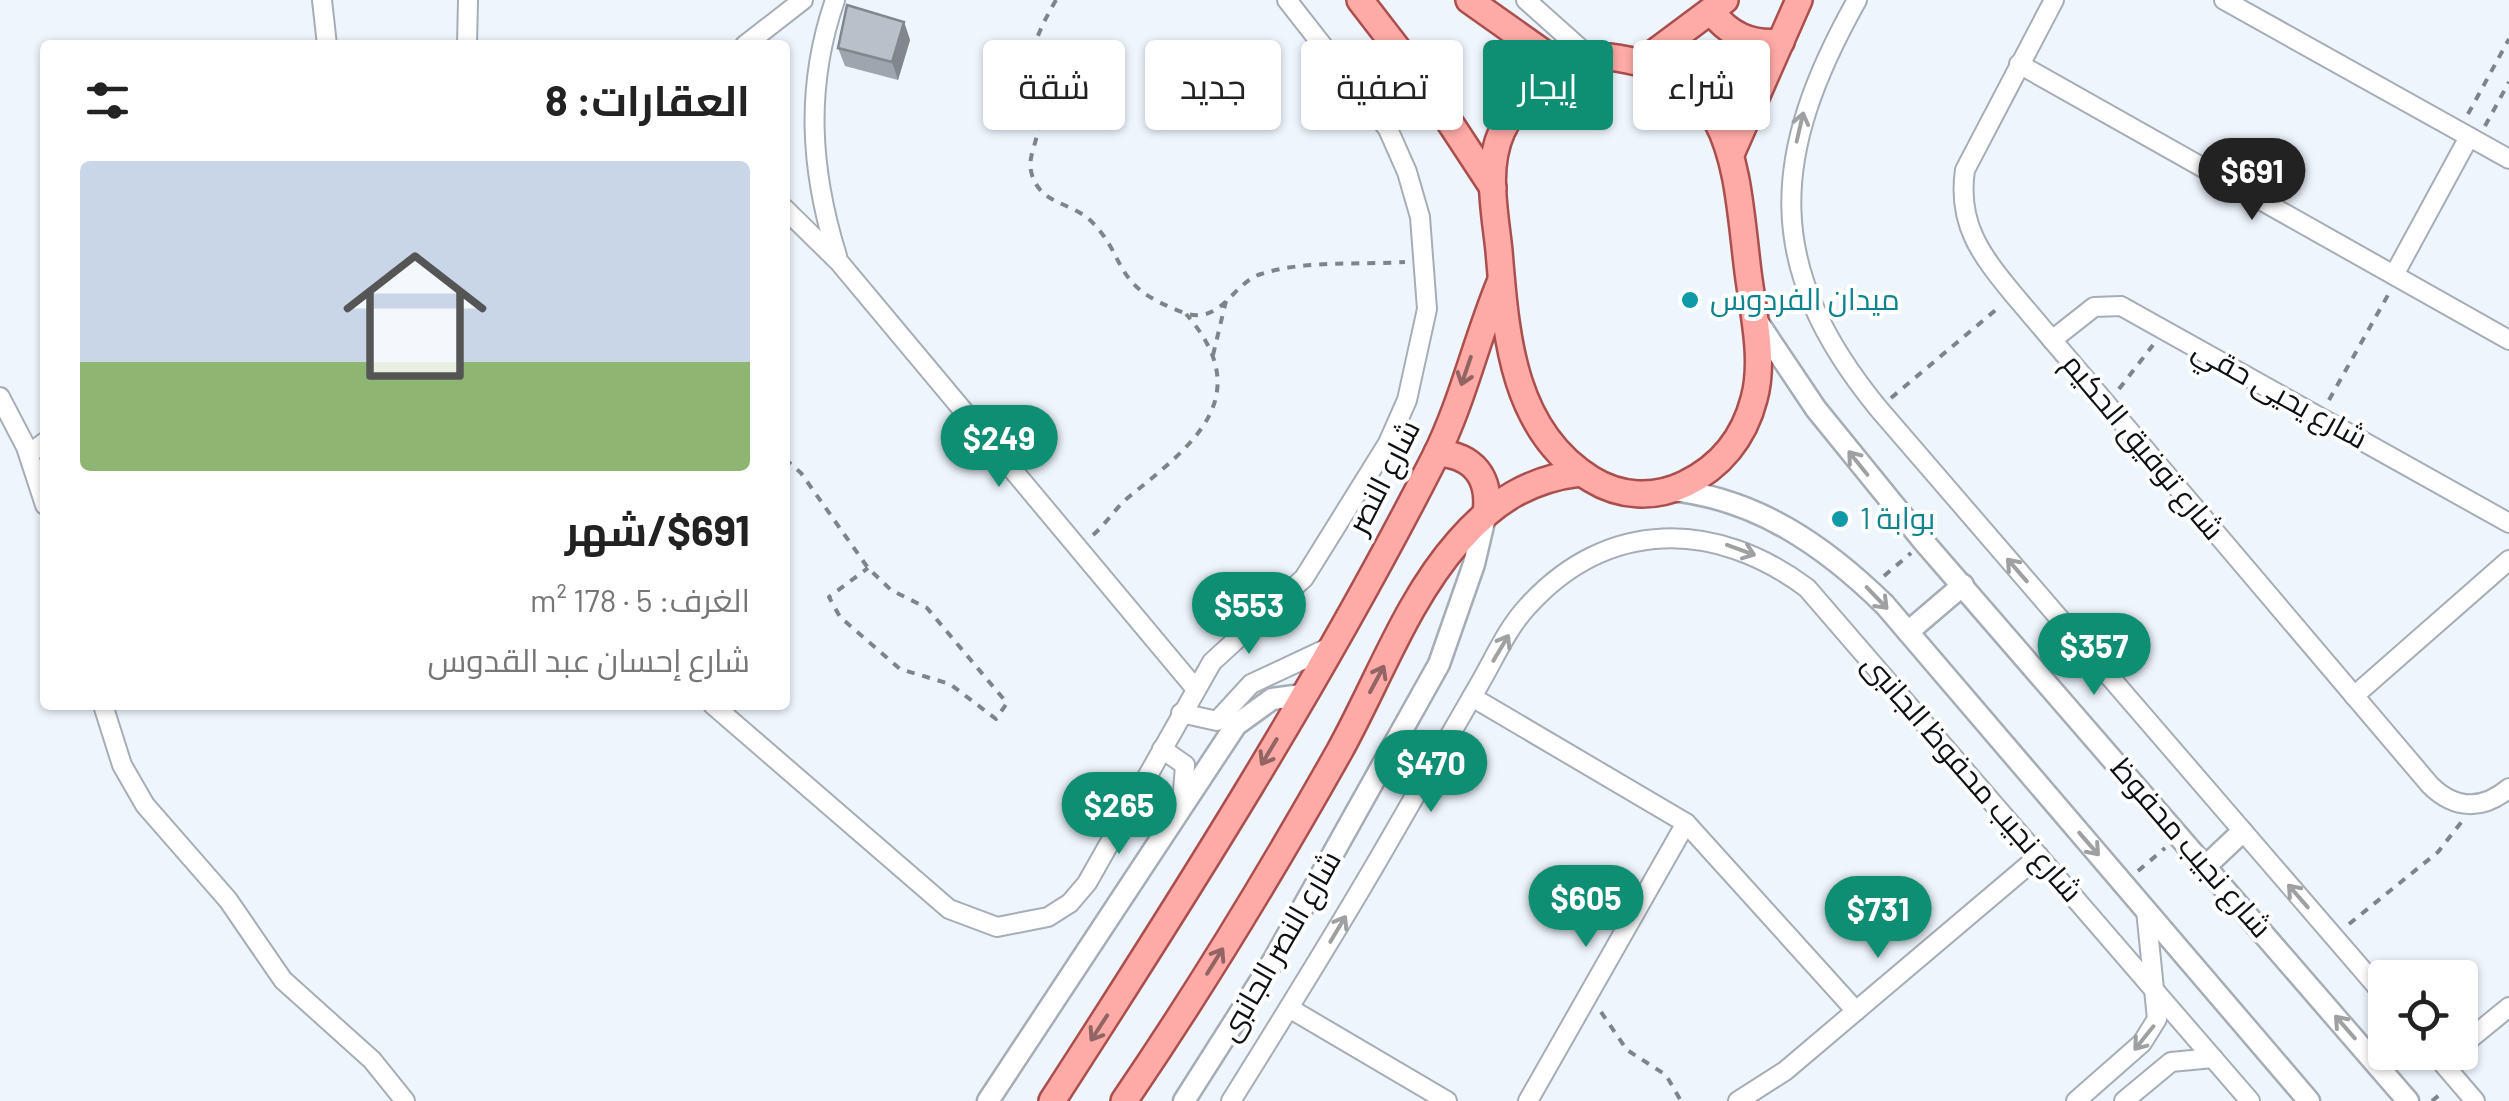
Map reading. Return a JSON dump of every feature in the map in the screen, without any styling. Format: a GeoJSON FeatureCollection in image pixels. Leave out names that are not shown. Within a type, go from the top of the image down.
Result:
{"type":"FeatureCollection","features":[{"type":"Feature","properties":{"kind":"main road"},"geometry":{"type":"LineString","coordinates":[[1363,3],[1394,0]]}},
{"type":"Feature","properties":{"kind":"main road"},"geometry":{"type":"LineString","coordinates":[[1469,0],[1526,40]]}},
{"type":"Feature","properties":{"kind":"main road"},"geometry":{"type":"LineString","coordinates":[[1732,152],[1800,0]]}},
{"type":"Feature","properties":{"kind":"main road"},"geometry":{"type":"LineString","coordinates":[[1363,3],[1424,83],[1493,189]]}},
{"type":"Feature","properties":{"kind":"main road"},"geometry":{"type":"LineString","coordinates":[[1671,40],[1718,6],[1726,28],[1746,40],[1781,42]]}},
{"type":"Feature","properties":{"kind":"main road"},"geometry":{"type":"LineString","coordinates":[[1505,130],[1497,148],[1493,189],[1501,280],[1520,391],[1552,448],[1603,486],[1634,495],[1672,490],[1719,462],[1749,417],[1758,364],[1732,152],[1724,130]]}},
{"type":"Feature","properties":{"kind":"main road","name":"شارع النصر"},"geometry":{"type":"LineString","coordinates":[[1052,1101],[1330,647],[1436,453],[1501,280]]}},
{"type":"Feature","properties":{"kind":"main road"},"geometry":{"type":"LineString","coordinates":[[1436,453],[1455,454],[1472,462],[1483,477],[1488,495],[1486,513]]}},
{"type":"Feature","properties":{"kind":"main road"},"geometry":{"type":"LineString","coordinates":[[1124,1101],[1279,856],[1424,588],[1486,513],[1544,477],[1580,472]]}},
{"type":"Feature","properties":{"kind":"street"},"geometry":{"type":"LineString","coordinates":[[322,0],[326,40]]}},
{"type":"Feature","properties":{"kind":"street"},"geometry":{"type":"LineString","coordinates":[[467,40],[468,0]]}},
{"type":"Feature","properties":{"kind":"street"},"geometry":{"type":"LineString","coordinates":[[751,40],[803,0]]}},
{"type":"Feature","properties":{"kind":"street"},"geometry":{"type":"LineString","coordinates":[[836,0],[816,74],[812,122],[815,169],[839,262]]}},
{"type":"Feature","properties":{"kind":"street"},"geometry":{"type":"LineString","coordinates":[[719,710],[949,909],[998,926],[1048,917],[1070,903],[1087,883],[1195,688],[1230,643],[1282,602],[1304,578],[1388,443],[1420,355],[1426,309],[1426,260],[1407,172],[1388,130],[1286,0]]}},
{"type":"Feature","properties":{"kind":"street"},"geometry":{"type":"LineString","coordinates":[[1526,0],[1571,40]]}},
{"type":"Feature","properties":{"kind":"street"},"geometry":{"type":"LineString","coordinates":[[1858,0],[1823,61],[1800,124],[1791,190],[1798,260],[1821,328],[1839,360],[1878,408],[2368,976]]}},
{"type":"Feature","properties":{"kind":"street","name":"شارع توفيق الحكيم"},"geometry":{"type":"LineString","coordinates":[[2054,0],[1974,148],[1962,193],[1972,239],[2014,295],[2440,796],[2468,805]]}},
{"type":"Feature","properties":{"kind":"street"},"geometry":{"type":"LineString","coordinates":[[2224,0],[2509,159]]}},
{"type":"Feature","properties":{"kind":"street"},"geometry":{"type":"LineString","coordinates":[[2019,64],[2509,340]]}},
{"type":"Feature","properties":{"kind":"street"},"geometry":{"type":"LineString","coordinates":[[2395,276],[2468,136]]}},
{"type":"Feature","properties":{"kind":"street"},"geometry":{"type":"LineString","coordinates":[[790,214],[839,262],[1195,688]]}},
{"type":"Feature","properties":{"kind":"street","name":"شارع يحيى حقي"},"geometry":{"type":"LineString","coordinates":[[2052,340],[2082,314],[2108,304],[2122,306],[2509,523]]}},
{"type":"Feature","properties":{"kind":"street","name":"شارع نجيب محفوظ"},"geometry":{"type":"LineString","coordinates":[[1753,312],[1805,396],[1924,542],[2408,1101]]}},
{"type":"Feature","properties":{"kind":"street"},"geometry":{"type":"LineString","coordinates":[[0,397],[29,454],[40,490]]}},
{"type":"Feature","properties":{"kind":"street"},"geometry":{"type":"LineString","coordinates":[[29,454],[40,446]]}},
{"type":"Feature","properties":{"kind":"street"},"geometry":{"type":"LineString","coordinates":[[1672,490],[1704,494],[1781,524],[1817,546],[1868,589],[2309,1101]]}},
{"type":"Feature","properties":{"kind":"street","name":"شارع النصر الجانبى"},"geometry":{"type":"LineString","coordinates":[[1184,1101],[1273,960],[1439,664],[1474,564],[1486,513]]}},
{"type":"Feature","properties":{"kind":"street","name":"شارع نجيب محفوظ الجانبى"},"geometry":{"type":"LineString","coordinates":[[1472,697],[1525,609],[1549,584],[1610,548],[1645,539],[1715,542],[1748,552],[1808,588],[2250,1101]]}},
{"type":"Feature","properties":{"kind":"street"},"geometry":{"type":"LineString","coordinates":[[2354,696],[2509,560]]}},
{"type":"Feature","properties":{"kind":"street"},"geometry":{"type":"LineString","coordinates":[[1908,632],[1962,586]]}},
{"type":"Feature","properties":{"kind":"street"},"geometry":{"type":"LineString","coordinates":[[1182,713],[1217,721],[1251,684],[1330,647]]}},
{"type":"Feature","properties":{"kind":"street"},"geometry":{"type":"LineString","coordinates":[[988,1101],[1246,714],[1272,699],[1302,695]]}},
{"type":"Feature","properties":{"kind":"street"},"geometry":{"type":"LineString","coordinates":[[1231,1101],[1472,697],[1686,824],[1856,1011]]}},
{"type":"Feature","properties":{"kind":"street"},"geometry":{"type":"LineString","coordinates":[[105,710],[122,764],[145,805],[228,900],[283,980],[372,1060],[405,1101]]}},
{"type":"Feature","properties":{"kind":"street"},"geometry":{"type":"LineString","coordinates":[[1162,749],[1185,765],[1182,808]]}},
{"type":"Feature","properties":{"kind":"street"},"geometry":{"type":"LineString","coordinates":[[2468,805],[2496,798],[2509,788]]}},
{"type":"Feature","properties":{"kind":"street"},"geometry":{"type":"LineString","coordinates":[[1528,1101],[1686,824]]}},
{"type":"Feature","properties":{"kind":"street"},"geometry":{"type":"LineString","coordinates":[[2206,865],[2242,832]]}},
{"type":"Feature","properties":{"kind":"street"},"geometry":{"type":"LineString","coordinates":[[1738,1101],[1785,1071],[2039,856]]}},
{"type":"Feature","properties":{"kind":"street"},"geometry":{"type":"LineString","coordinates":[[2076,1101],[2152,1032],[2158,1006],[2146,910]]}},
{"type":"Feature","properties":{"kind":"street"},"geometry":{"type":"LineString","coordinates":[[2478,1033],[2509,1007]]}},
{"type":"Feature","properties":{"kind":"street"},"geometry":{"type":"LineString","coordinates":[[1289,1008],[1447,1101]]}},
{"type":"Feature","properties":{"kind":"street"},"geometry":{"type":"LineString","coordinates":[[2124,1101],[2171,1062],[2213,1058]]}},
{"type":"Feature","properties":{"kind":"street"},"geometry":{"type":"LineString","coordinates":[[2453,1070],[2475,1101]]}},
{"type":"Feature","properties":{"kind":"path"},"geometry":{"type":"LineString","coordinates":[[1056,0],[1036,34],[1031,59],[1038,125],[1030,155],[1031,174],[1039,190],[1053,202],[1070,207],[1097,228],[1126,280],[1146,297],[1200,316],[1226,301],[1243,282],[1276,270],[1426,260]]}},
{"type":"Feature","properties":{"kind":"path"},"geometry":{"type":"LineString","coordinates":[[2468,136],[2509,38]]}},
{"type":"Feature","properties":{"kind":"path"},"geometry":{"type":"LineString","coordinates":[[2468,136],[2509,82]]}},
{"type":"Feature","properties":{"kind":"path"},"geometry":{"type":"LineString","coordinates":[[2320,417],[2395,276]]}},
{"type":"Feature","properties":{"kind":"path"},"geometry":{"type":"LineString","coordinates":[[1878,408],[2014,295]]}},
{"type":"Feature","properties":{"kind":"path"},"geometry":{"type":"LineString","coordinates":[[1212,358],[1226,301]]}},
{"type":"Feature","properties":{"kind":"path"},"geometry":{"type":"LineString","coordinates":[[1078,548],[1106,525],[1125,500],[1194,444],[1213,408],[1216,387],[1212,358],[1199,329],[1186,314]]}},
{"type":"Feature","properties":{"kind":"path"},"geometry":{"type":"LineString","coordinates":[[2107,405],[2165,329]]}},
{"type":"Feature","properties":{"kind":"path"},"geometry":{"type":"LineString","coordinates":[[790,465],[830,511],[868,568],[890,590],[927,608],[942,622],[973,668],[1007,703],[996,719],[950,684],[900,669],[840,617],[828,596],[868,568]]}},
{"type":"Feature","properties":{"kind":"path"},"geometry":{"type":"LineString","coordinates":[[1868,589],[1924,542]]}},
{"type":"Feature","properties":{"kind":"path"},"geometry":{"type":"LineString","coordinates":[[2334,936],[2438,852],[2462,823],[2468,805]]}},
{"type":"Feature","properties":{"kind":"path"},"geometry":{"type":"LineString","coordinates":[[2123,884],[2180,836]]}},
{"type":"Feature","properties":{"kind":"path"},"geometry":{"type":"LineString","coordinates":[[1585,1001],[1608,1019],[1626,1050],[1666,1076],[1682,1101]]}},
{"type":"Feature","properties":{"kind":"building"},"geometry":{"type":"Polygon","coordinates":[[[847,5],[904,22],[892,62],[838,48],[847,5]]]}},
{"type":"Feature","properties":{"kind":"place","name":"ميدان الفردوس"},"geometry":{"type":"Point","coordinates":[1690,300]}},
{"type":"Feature","properties":{"kind":"place","name":"بوابة 1"},"geometry":{"type":"Point","coordinates":[1840,519]}}]}
